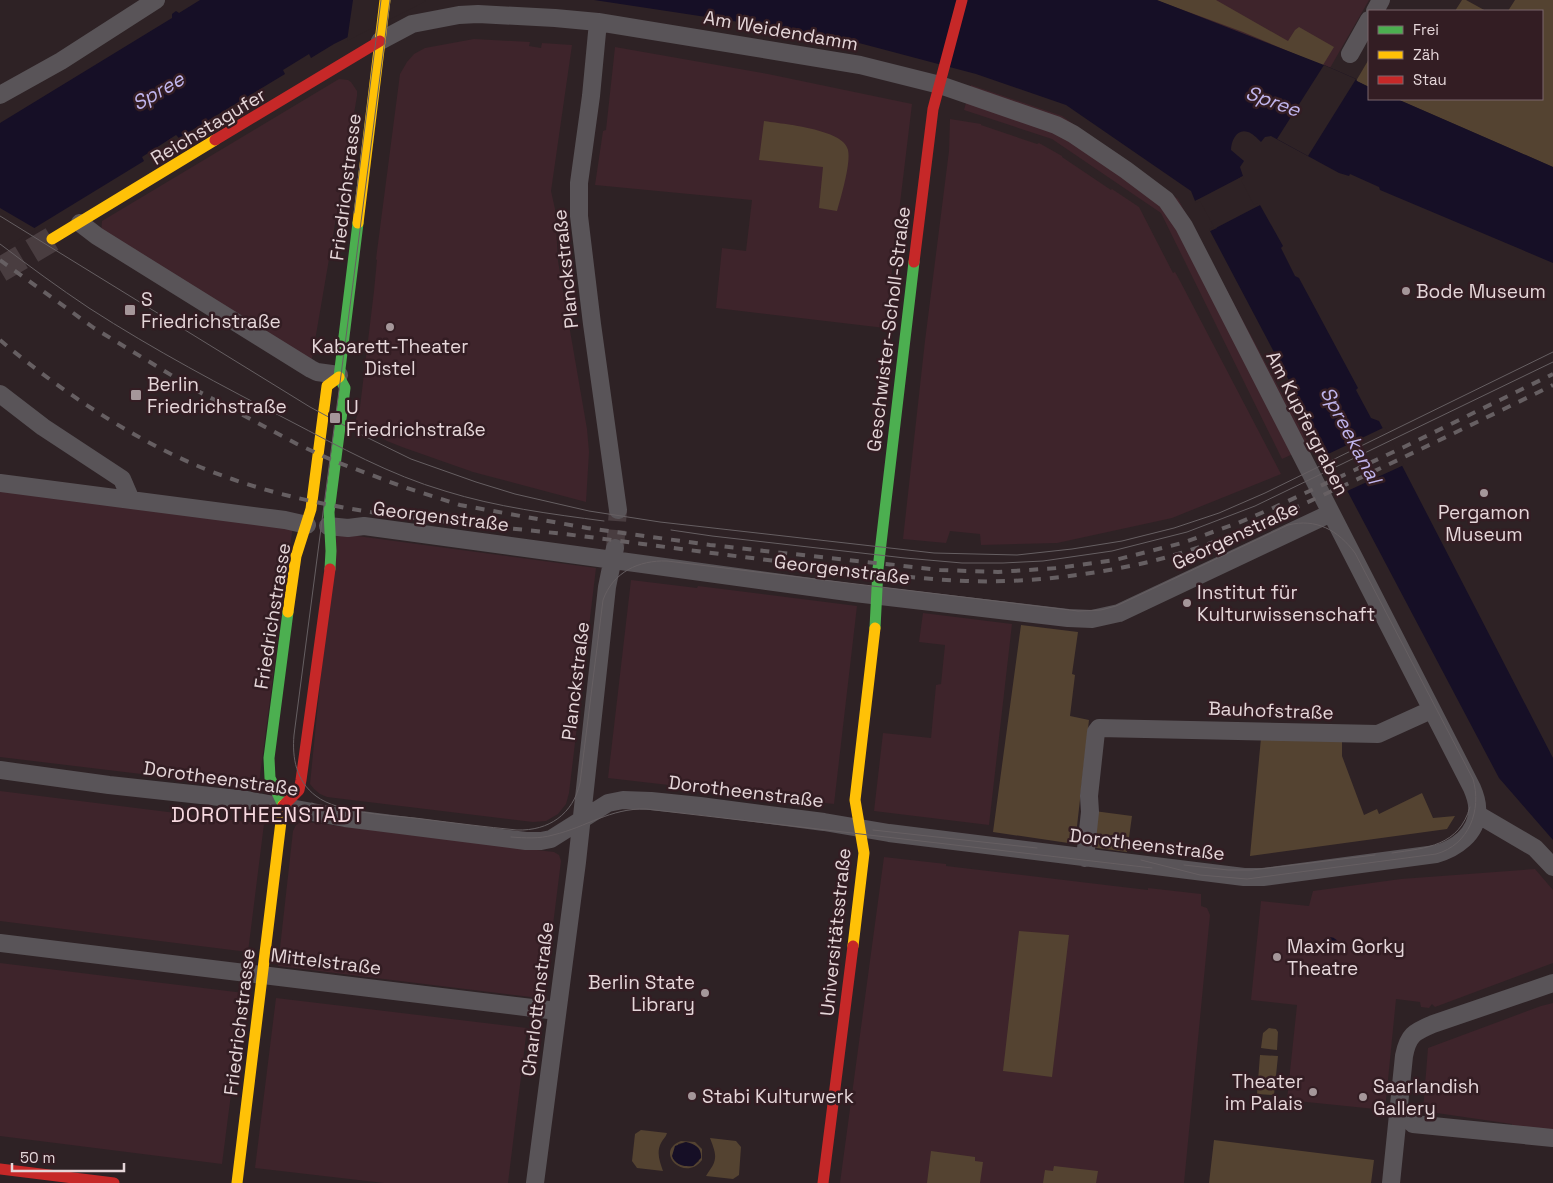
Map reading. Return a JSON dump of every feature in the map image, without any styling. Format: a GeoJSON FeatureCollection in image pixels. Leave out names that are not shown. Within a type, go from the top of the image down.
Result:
{"type":"FeatureCollection","features":[{"type":"Feature","properties":{"kind":"main road","name":"Friedrichstrasse"},"geometry":{"type":"LineString","coordinates":[[283,806],[299,790],[301,780],[331,564],[332,549],[328,526],[345,388],[339,376],[385,0]]}},
{"type":"Feature","properties":{"kind":"main road","name":"Geschwister-Scholl-Straße"},"geometry":{"type":"LineString","coordinates":[[877,595],[887,486],[925,163],[933,109],[962,0]]}},
{"type":"Feature","properties":{"kind":"main road","name":"Reichstagufer"},"geometry":{"type":"LineString","coordinates":[[52,239],[381,35]]}},
{"type":"Feature","properties":{"kind":"main road","name":"Friedrichstrasse"},"geometry":{"type":"LineString","coordinates":[[237,1183],[283,806],[270,778],[269,758],[296,556],[311,509],[327,386],[339,376]]}},
{"type":"Feature","properties":{"kind":"main road","name":"Universitätsstraße"},"geometry":{"type":"LineString","coordinates":[[823,1183],[864,853],[855,800],[876,619],[877,595]]}},
{"type":"Feature","properties":{"kind":"main road"},"geometry":{"type":"LineString","coordinates":[[0,1169],[114,1183]]}},
{"type":"Feature","properties":{"kind":"street"},"geometry":{"type":"LineString","coordinates":[[0,95],[61,61],[156,0]]}},
{"type":"Feature","properties":{"kind":"street","name":"Am Weidendamm"},"geometry":{"type":"LineString","coordinates":[[381,35],[412,24],[466,14],[555,18],[598,22],[942,77]]}},
{"type":"Feature","properties":{"kind":"street","name":"Planckstraße"},"geometry":{"type":"LineString","coordinates":[[598,22],[591,96],[579,183],[579,210],[586,286],[618,510]]}},
{"type":"Feature","properties":{"kind":"street"},"geometry":{"type":"LineString","coordinates":[[1350,54],[1368,22]]}},
{"type":"Feature","properties":{"kind":"street","name":"Am Kupfergraben"},"geometry":{"type":"LineString","coordinates":[[942,77],[1074,134],[1166,200],[1184,226],[1472,788],[1477,814]]}},
{"type":"Feature","properties":{"kind":"street"},"geometry":{"type":"LineString","coordinates":[[80,223],[97,236],[311,369],[339,376]]}},
{"type":"Feature","properties":{"kind":"street"},"geometry":{"type":"LineString","coordinates":[[0,394],[43,427],[122,479],[131,500]]}},
{"type":"Feature","properties":{"kind":"street"},"geometry":{"type":"LineString","coordinates":[[0,484],[293,521],[306,525]]}},
{"type":"Feature","properties":{"kind":"street","name":"Georgenstraße"},"geometry":{"type":"LineString","coordinates":[[328,526],[348,528],[364,526],[614,554],[877,595],[1068,618],[1103,618],[1143,602],[1331,513]]}},
{"type":"Feature","properties":{"kind":"street","name":"Planckstraße"},"geometry":{"type":"LineString","coordinates":[[581,820],[607,587],[614,554]]}},
{"type":"Feature","properties":{"kind":"street","name":"Bauhofstraße"},"geometry":{"type":"LineString","coordinates":[[1085,858],[1090,812],[1089,796],[1096,732],[1099,728],[1378,734],[1431,710]]}},
{"type":"Feature","properties":{"kind":"street","name":"Dorotheenstraße"},"geometry":{"type":"LineString","coordinates":[[0,770],[283,806],[345,818],[533,841],[551,839],[608,803],[630,800],[700,806],[860,828],[889,834],[1227,876],[1263,877],[1444,852],[1459,844],[1466,837],[1473,826],[1477,814]]}},
{"type":"Feature","properties":{"kind":"street"},"geometry":{"type":"LineString","coordinates":[[1477,814],[1535,848],[1553,867]]}},
{"type":"Feature","properties":{"kind":"street","name":"Charlottenstraße"},"geometry":{"type":"LineString","coordinates":[[535,1183],[581,820]]}},
{"type":"Feature","properties":{"kind":"street","name":"Mittelstraße"},"geometry":{"type":"LineString","coordinates":[[0,942],[557,1011]]}},
{"type":"Feature","properties":{"kind":"street"},"geometry":{"type":"LineString","coordinates":[[1391,1183],[1404,1056],[1412,1034],[1433,1024],[1553,983]]}},
{"type":"Feature","properties":{"kind":"street"},"geometry":{"type":"LineString","coordinates":[[1413,1124],[1553,1138]]}},
{"type":"Feature","properties":{"kind":"shaded area"},"geometry":{"type":"Polygon","coordinates":[[[1156,0],[1216,0],[1288,41],[1299,27],[1334,47],[1323,65],[1321,65],[1243,32],[1156,0]]]}},
{"type":"Feature","properties":{"kind":"shaded area"},"geometry":{"type":"Polygon","coordinates":[[[1157,0],[1369,0],[1330,68],[1157,0]]]}},
{"type":"Feature","properties":{"kind":"shaded area"},"geometry":{"type":"Polygon","coordinates":[[[1462,0],[1466,0],[1484,10],[1456,10],[1462,0]]]}},
{"type":"Feature","properties":{"kind":"shaded area"},"geometry":{"type":"Polygon","coordinates":[[[1515,0],[1553,0],[1553,167],[1399,100],[1543,100],[1543,10],[1509,10],[1515,0]]]}},
{"type":"Feature","properties":{"kind":"shaded area"},"geometry":{"type":"Polygon","coordinates":[[[474,39],[530,42],[529,46],[541,48],[542,43],[572,45],[551,191],[555,209],[558,261],[587,429],[589,452],[586,502],[473,472],[387,441],[355,422],[360,407],[376,259],[400,74],[414,54],[425,48],[474,39]]]}},
{"type":"Feature","properties":{"kind":"shaded area"},"geometry":{"type":"Polygon","coordinates":[[[615,47],[768,74],[912,104],[885,328],[716,308],[722,248],[746,251],[752,200],[595,185],[603,131],[606,130],[615,47]]]}},
{"type":"Feature","properties":{"kind":"shaded area"},"geometry":{"type":"Polygon","coordinates":[[[1368,61],[1368,87],[1356,81],[1368,61]]]}},
{"type":"Feature","properties":{"kind":"shaded area"},"geometry":{"type":"Polygon","coordinates":[[[339,79],[351,82],[357,91],[357,96],[311,364],[101,233],[102,221],[339,79]]]}},
{"type":"Feature","properties":{"kind":"shaded area"},"geometry":{"type":"Polygon","coordinates":[[[971,85],[1062,116],[1178,199],[1310,446],[1282,459],[1161,213],[1052,139],[964,110],[971,85]]]}},
{"type":"Feature","properties":{"kind":"shaded area"},"geometry":{"type":"Polygon","coordinates":[[[950,119],[981,124],[1037,144],[1039,143],[1139,207],[1281,474],[1172,518],[1057,543],[981,545],[980,534],[950,531],[946,543],[903,539],[949,151],[950,119]]]}},
{"type":"Feature","properties":{"kind":"shaded area"},"geometry":{"type":"Polygon","coordinates":[[[764,121],[824,132],[844,143],[849,156],[837,211],[819,208],[823,167],[759,160],[764,121]]]}},
{"type":"Feature","properties":{"kind":"shaded area"},"geometry":{"type":"Polygon","coordinates":[[[0,490],[293,525],[259,783],[252,787],[241,786],[0,757],[0,490]]]}},
{"type":"Feature","properties":{"kind":"shaded area"},"geometry":{"type":"Polygon","coordinates":[[[335,533],[596,568],[569,793],[566,804],[558,814],[546,821],[533,822],[327,797],[320,794],[310,784],[335,533]]]}},
{"type":"Feature","properties":{"kind":"shaded area"},"geometry":{"type":"Polygon","coordinates":[[[631,580],[697,588],[698,586],[857,606],[834,804],[608,778],[631,580]]]}},
{"type":"Feature","properties":{"kind":"shaded area"},"geometry":{"type":"Polygon","coordinates":[[[923,613],[1012,624],[989,825],[874,811],[883,733],[931,738],[936,685],[941,684],[945,645],[919,642],[923,613]]]}},
{"type":"Feature","properties":{"kind":"shaded area"},"geometry":{"type":"Polygon","coordinates":[[[1021,625],[1078,632],[1072,674],[1075,675],[1070,716],[1089,720],[1075,844],[993,832],[1021,625]]]}},
{"type":"Feature","properties":{"kind":"shaded area"},"geometry":{"type":"Polygon","coordinates":[[[1261,738],[1342,741],[1342,756],[1364,815],[1377,809],[1379,814],[1422,793],[1433,818],[1455,816],[1447,829],[1250,856],[1261,738]]]}},
{"type":"Feature","properties":{"kind":"shaded area"},"geometry":{"type":"Polygon","coordinates":[[[0,791],[264,824],[248,952],[0,921],[0,791]]]}},
{"type":"Feature","properties":{"kind":"shaded area"},"geometry":{"type":"Polygon","coordinates":[[[1094,811],[1132,816],[1127,852],[1090,847],[1094,811]]]}},
{"type":"Feature","properties":{"kind":"shaded area"},"geometry":{"type":"Polygon","coordinates":[[[301,822],[554,852],[559,855],[561,861],[544,997],[539,998],[278,966],[293,831],[296,825],[301,822]]]}},
{"type":"Feature","properties":{"kind":"shaded area"},"geometry":{"type":"Polygon","coordinates":[[[884,857],[1148,890],[1148,888],[1201,894],[1201,906],[1207,908],[1210,915],[1184,1183],[840,1183],[884,857]]]}},
{"type":"Feature","properties":{"kind":"shaded area"},"geometry":{"type":"Polygon","coordinates":[[[1535,869],[1553,890],[1553,963],[1435,1007],[1432,1004],[1429,1008],[1421,1007],[1420,1002],[1396,999],[1385,1110],[1287,1100],[1297,1005],[1251,1000],[1261,901],[1309,906],[1313,891],[1401,879],[1535,869]]]}},
{"type":"Feature","properties":{"kind":"shaded area"},"geometry":{"type":"Polygon","coordinates":[[[1019,931],[1069,935],[1052,1077],[1003,1071],[1019,931]]]}},
{"type":"Feature","properties":{"kind":"shaded area"},"geometry":{"type":"Polygon","coordinates":[[[0,963],[244,993],[222,1164],[0,1136],[0,963]]]}},
{"type":"Feature","properties":{"kind":"shaded area"},"geometry":{"type":"Polygon","coordinates":[[[276,998],[527,1028],[508,1183],[384,1183],[255,1168],[276,998]]]}},
{"type":"Feature","properties":{"kind":"shaded area"},"geometry":{"type":"Polygon","coordinates":[[[1553,1003],[1553,1131],[1423,1111],[1428,1048],[1553,1003]]]}},
{"type":"Feature","properties":{"kind":"shaded area"},"geometry":{"type":"Polygon","coordinates":[[[1269,1028],[1276,1029],[1278,1032],[1277,1050],[1261,1048],[1263,1033],[1269,1028]]]}},
{"type":"Feature","properties":{"kind":"shaded area"},"geometry":{"type":"Polygon","coordinates":[[[1260,1055],[1278,1056],[1274,1095],[1257,1094],[1260,1055]]]}},
{"type":"Feature","properties":{"kind":"shaded area"},"geometry":{"type":"Polygon","coordinates":[[[641,1130],[667,1133],[659,1150],[663,1171],[637,1168],[632,1161],[635,1134],[641,1130]]]}},
{"type":"Feature","properties":{"kind":"shaded area"},"geometry":{"type":"Polygon","coordinates":[[[710,1138],[736,1141],[741,1147],[739,1175],[733,1179],[706,1176],[715,1158],[710,1138]]]}},
{"type":"Feature","properties":{"kind":"shaded area"},"geometry":{"type":"Polygon","coordinates":[[[1214,1140],[1374,1160],[1371,1183],[1209,1183],[1214,1140]]]}},
{"type":"Feature","properties":{"kind":"shaded area"},"geometry":{"type":"Polygon","coordinates":[[[681,1141],[695,1142],[702,1149],[702,1160],[695,1166],[681,1167],[671,1158],[670,1152],[673,1146],[681,1141]],[[686,1142],[678,1144],[684,1166],[693,1166],[699,1161],[686,1142]]]}},
{"type":"Feature","properties":{"kind":"shaded area"},"geometry":{"type":"Polygon","coordinates":[[[931,1151],[975,1157],[975,1161],[983,1162],[980,1183],[927,1183],[931,1151]]]}},
{"type":"Feature","properties":{"kind":"shaded area"},"geometry":{"type":"Polygon","coordinates":[[[1054,1166],[1098,1171],[1096,1183],[1043,1183],[1045,1170],[1053,1171],[1054,1166]]]}},
{"type":"Feature","properties":{"kind":"water","name":"Spree"},"geometry":{"type":"Polygon","coordinates":[[[200,0],[423,0],[334,44],[311,58],[309,54],[283,70],[285,74],[179,138],[176,135],[142,157],[144,161],[0,249],[0,123],[172,18],[172,14],[176,11],[179,13],[200,0]]]}},
{"type":"Feature","properties":{"kind":"water"},"geometry":{"type":"Polygon","coordinates":[[[594,0],[1157,0],[1356,79],[1368,86],[1368,100],[1399,100],[1553,167],[1553,263],[1380,190],[1379,187],[1350,174],[1349,176],[1339,173],[1271,136],[1265,137],[1261,142],[1250,133],[1241,132],[1233,139],[1231,150],[1244,161],[1240,167],[1243,176],[1238,179],[1253,208],[1260,205],[1283,246],[1281,248],[1295,276],[1299,278],[1358,388],[1356,390],[1371,418],[1379,421],[1553,758],[1553,840],[1499,778],[1210,231],[1217,228],[1202,198],[1195,201],[1191,191],[1066,105],[976,74],[859,43],[785,29],[594,0]]]}},
{"type":"Feature","properties":{"kind":"water"},"geometry":{"type":"Polygon","coordinates":[[[1330,937],[1336,940],[1339,946],[1336,952],[1330,955],[1324,952],[1321,946],[1324,940],[1330,937]]]}},
{"type":"Feature","properties":{"kind":"water"},"geometry":{"type":"Polygon","coordinates":[[[686,1142],[695,1145],[700,1152],[701,1158],[693,1166],[680,1165],[675,1162],[672,1156],[675,1146],[686,1142]]]}},
{"type":"Feature","properties":{"kind":"pier"},"geometry":{"type":"Polygon","coordinates":[[[353,0],[424,0],[426,1],[347,41],[353,0]]]}},
{"type":"Feature","properties":{"kind":"pier"},"geometry":{"type":"Polygon","coordinates":[[[1324,65],[1356,79],[1308,156],[1277,139],[1324,65]]]}},
{"type":"Feature","properties":{"kind":"pier"},"geometry":{"type":"Polygon","coordinates":[[[1243,176],[1244,178],[1241,180],[1254,205],[1258,203],[1260,205],[1210,231],[1209,229],[1214,227],[1200,201],[1196,203],[1195,201],[1243,176]]]}},
{"type":"Feature","properties":{"kind":"pier"},"geometry":{"type":"Polygon","coordinates":[[[0,208],[36,229],[0,251],[0,208]]]}},
{"type":"Feature","properties":{"kind":"pier"},"geometry":{"type":"Polygon","coordinates":[[[1385,427],[1404,465],[1345,492],[1326,455],[1385,427]]]}},
{"type":"Feature","properties":{"kind":"tunnel"},"geometry":{"type":"LineString","coordinates":[[0,270],[52,239]]}},
{"type":"Feature","properties":{"kind":"tunnel"},"geometry":{"type":"LineString","coordinates":[[615,548],[618,510]]}},
{"type":"Feature","properties":{"kind":"tram line"},"geometry":{"type":"LineString","coordinates":[[354,213],[381,0]]}},
{"type":"Feature","properties":{"kind":"tram line"},"geometry":{"type":"LineString","coordinates":[[390,0],[294,735],[294,752],[297,768],[309,790],[326,802],[338,807],[382,815],[517,830],[529,830],[549,824],[558,818],[572,804],[580,783],[603,600],[607,590],[620,575],[647,563],[667,561],[1078,611],[1101,610],[1116,606],[1288,525],[1308,523],[1334,532],[1355,553],[1473,779],[1476,803],[1474,814],[1465,834],[1457,843],[1436,854],[1247,879],[1200,875],[1141,860]]}},
{"type":"Feature","properties":{"kind":"tram line"},"geometry":{"type":"LineString","coordinates":[[0,216],[310,407],[411,459],[515,494],[589,511],[660,522],[934,553],[1017,555],[1122,541],[1174,528],[1219,513],[1265,493],[1553,352]]}},
{"type":"Feature","properties":{"kind":"tram line"},"geometry":{"type":"LineString","coordinates":[[0,244],[44,277],[138,338],[188,367],[385,469],[464,497],[544,513],[604,521]]}},
{"type":"Feature","properties":{"kind":"tram line"},"geometry":{"type":"LineString","coordinates":[[671,530],[962,563],[1043,561],[1112,551],[1187,532],[1255,506],[1553,362]]}},
{"type":"Feature","properties":{"kind":"tram line"},"geometry":{"type":"LineString","coordinates":[[312,803],[325,810],[347,816]]}},
{"type":"Feature","properties":{"kind":"tram line"},"geometry":{"type":"LineString","coordinates":[[1392,853],[1429,847],[1440,843],[1458,830],[1465,820],[1470,807]]}},
{"type":"Feature","properties":{"kind":"tram line"},"geometry":{"type":"LineString","coordinates":[[511,837],[532,838],[548,836],[565,832],[610,815],[646,809],[1152,868]]}},
{"type":"Feature","properties":{"kind":"tram line"},"geometry":{"type":"LineString","coordinates":[[873,830],[1037,848]]}},
{"type":"Feature","properties":{"kind":"tram line"},"geometry":{"type":"LineString","coordinates":[[1184,865],[1228,870],[1252,870],[1375,855]]}},
{"type":"Feature","properties":{"kind":"railway"},"geometry":{"type":"LineString","coordinates":[[0,260],[94,328],[194,389],[297,444],[334,461],[401,486],[460,505],[587,528],[710,545],[940,570],[998,572],[1058,568],[1115,560],[1182,543],[1273,508],[1404,447],[1553,374]]}},
{"type":"Feature","properties":{"kind":"railway"},"geometry":{"type":"LineString","coordinates":[[0,340],[52,381],[140,438],[201,468],[274,492],[317,502],[405,517],[581,536],[892,575],[966,581],[1028,580],[1069,576],[1130,566],[1186,552],[1240,532],[1293,509],[1553,385]]}},
{"type":"Feature","properties":{"kind":"traffic: fast"},"geometry":{"type":"LineString","coordinates":[[330,569],[329,512],[345,388],[339,377],[358,223]]}},
{"type":"Feature","properties":{"kind":"traffic: fast"},"geometry":{"type":"LineString","coordinates":[[875,628],[878,569],[914,262]]}},
{"type":"Feature","properties":{"kind":"traffic: fast"},"geometry":{"type":"LineString","coordinates":[[283,805],[270,778],[269,758],[288,612]]}},
{"type":"Feature","properties":{"kind":"traffic: slow"},"geometry":{"type":"LineString","coordinates":[[358,223],[385,0]]}},
{"type":"Feature","properties":{"kind":"traffic: slow"},"geometry":{"type":"LineString","coordinates":[[52,239],[215,140]]}},
{"type":"Feature","properties":{"kind":"traffic: slow"},"geometry":{"type":"LineString","coordinates":[[288,612],[296,556],[311,509],[327,386],[339,377]]}},
{"type":"Feature","properties":{"kind":"traffic: slow"},"geometry":{"type":"LineString","coordinates":[[853,946],[864,853],[855,800],[875,628]]}},
{"type":"Feature","properties":{"kind":"traffic: slow"},"geometry":{"type":"LineString","coordinates":[[237,1183],[283,805]]}},
{"type":"Feature","properties":{"kind":"traffic: jam"},"geometry":{"type":"LineString","coordinates":[[914,262],[933,109],[962,0]]}},
{"type":"Feature","properties":{"kind":"traffic: jam"},"geometry":{"type":"LineString","coordinates":[[215,140],[380,41]]}},
{"type":"Feature","properties":{"kind":"traffic: jam"},"geometry":{"type":"LineString","coordinates":[[283,806],[299,790],[301,780],[330,569]]}},
{"type":"Feature","properties":{"kind":"traffic: jam"},"geometry":{"type":"LineString","coordinates":[[823,1183],[853,946]]}},
{"type":"Feature","properties":{"kind":"traffic: jam"},"geometry":{"type":"LineString","coordinates":[[0,1169],[114,1183]]}},
{"type":"Feature","properties":{"kind":"place","name":"Bode Museum"},"geometry":{"type":"Point","coordinates":[1406,291]}},
{"type":"Feature","properties":{"kind":"place","name":"S Friedrichstraße"},"geometry":{"type":"Point","coordinates":[130,310]}},
{"type":"Feature","properties":{"kind":"place","name":"Kabarett-Theater Distel"},"geometry":{"type":"Point","coordinates":[390,327]}},
{"type":"Feature","properties":{"kind":"place","name":"Berlin Friedrichstraße"},"geometry":{"type":"Point","coordinates":[136,395]}},
{"type":"Feature","properties":{"kind":"place","name":"U Friedrichstraße"},"geometry":{"type":"Point","coordinates":[335,418]}},
{"type":"Feature","properties":{"kind":"place","name":"Pergamon Museum"},"geometry":{"type":"Point","coordinates":[1484,493]}},
{"type":"Feature","properties":{"kind":"place","name":"Institut für Kulturwissenschaft"},"geometry":{"type":"Point","coordinates":[1187,603]}},
{"type":"Feature","properties":{"kind":"place","name":"Maxim Gorky Theatre"},"geometry":{"type":"Point","coordinates":[1277,957]}},
{"type":"Feature","properties":{"kind":"place","name":"Berlin State Library"},"geometry":{"type":"Point","coordinates":[705,993]}},
{"type":"Feature","properties":{"kind":"place","name":"Theater im Palais"},"geometry":{"type":"Point","coordinates":[1313,1092]}},
{"type":"Feature","properties":{"kind":"place","name":"Stabi Kulturwerk"},"geometry":{"type":"Point","coordinates":[692,1096]}},
{"type":"Feature","properties":{"kind":"place","name":"Saarlandish Gallery"},"geometry":{"type":"Point","coordinates":[1363,1097]}},
{"type":"Feature","properties":{"kind":"district","name":"DOROTHEENSTADT"},"geometry":{"type":"Point","coordinates":[268,815]}},
{"type":"Feature","properties":{"kind":"water label","name":"Spreekanal"},"geometry":{"type":"Point","coordinates":[1351,435]}}]}
